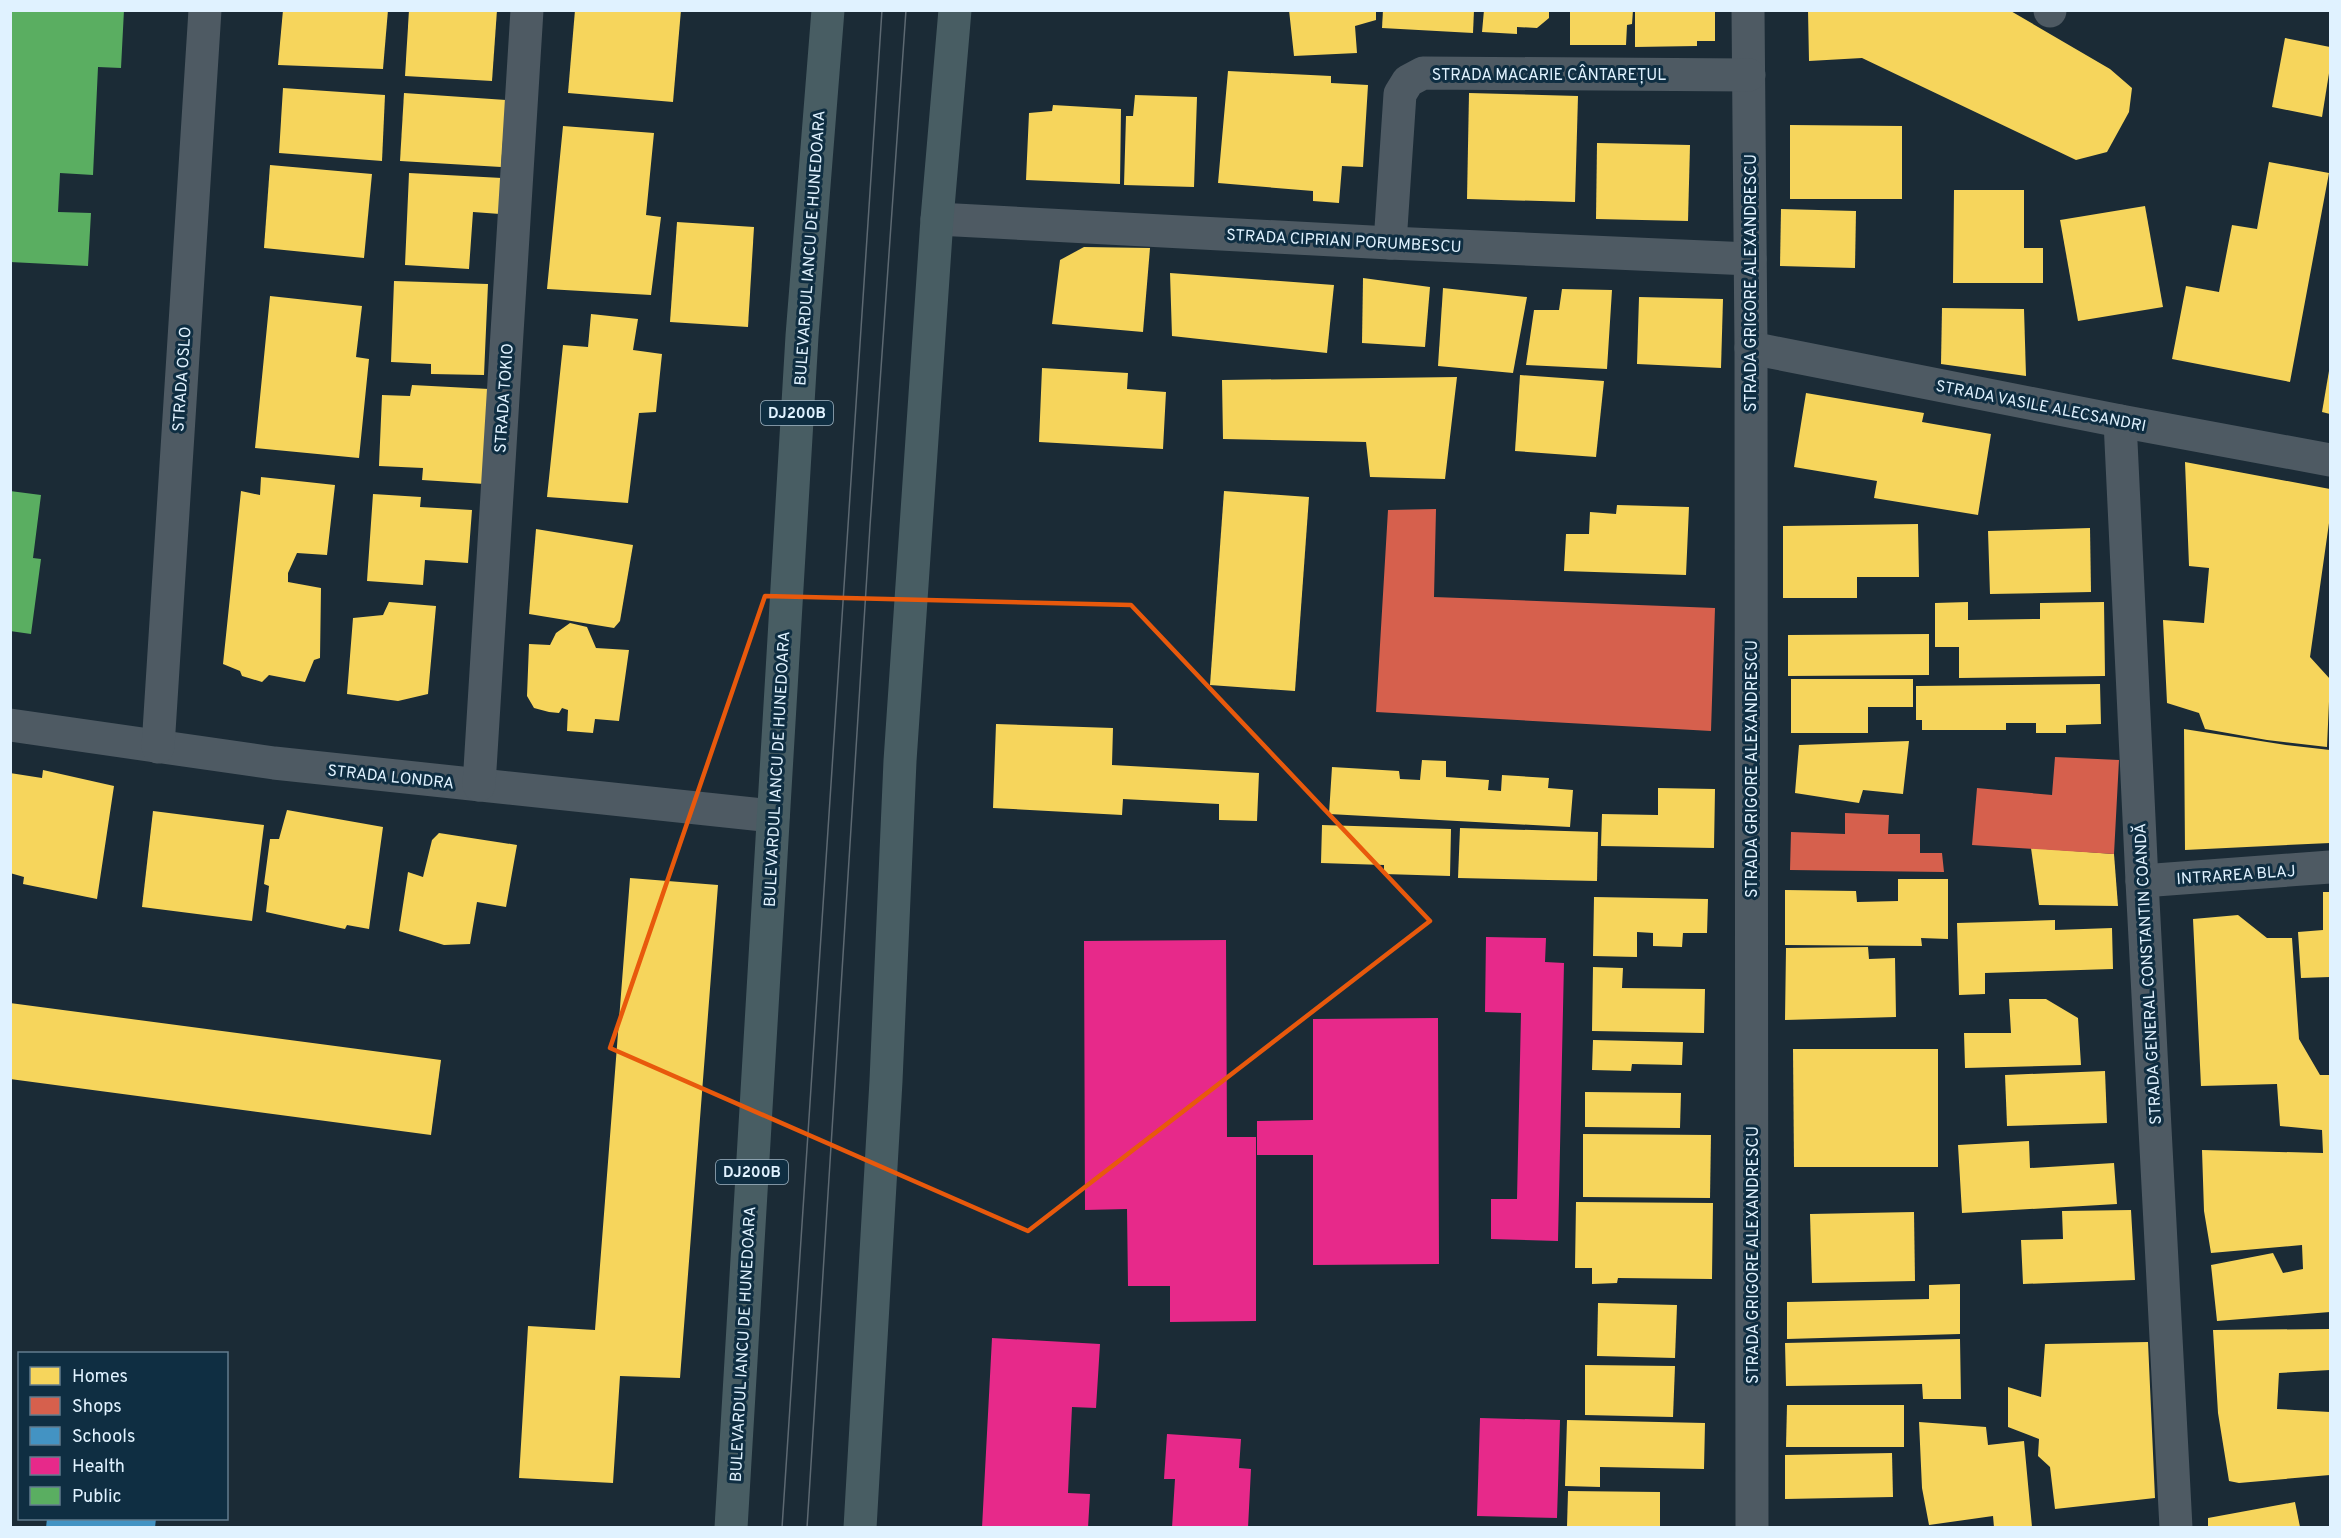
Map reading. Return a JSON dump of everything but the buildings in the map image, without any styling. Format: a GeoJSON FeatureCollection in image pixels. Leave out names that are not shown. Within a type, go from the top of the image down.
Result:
{"type":"FeatureCollection","features":[{"type":"Feature","properties":{"kind":"main road","name":"BULEVARDUL IANCU DE HUNEDOARA"},"geometry":{"type":"LineString","coordinates":[[731,1527],[802,336],[828,10]]}},
{"type":"Feature","properties":{"kind":"main road"},"geometry":{"type":"LineString","coordinates":[[860,1527],[886,1082],[900,761],[937,219],[955,10]]}},
{"type":"Feature","properties":{"kind":"street","name":"STRADA OSLO"},"geometry":{"type":"LineString","coordinates":[[158,747],[205,10]]}},
{"type":"Feature","properties":{"kind":"street","name":"STRADA TOKIO"},"geometry":{"type":"LineString","coordinates":[[479,785],[527,10]]}},
{"type":"Feature","properties":{"kind":"street","name":"STRADA GRIGORE ALEXANDRESCU"},"geometry":{"type":"LineString","coordinates":[[1748,10],[1751,348],[1752,1527]]}},
{"type":"Feature","properties":{"kind":"street","name":"STRADA MACARIE CÂNTAREȚUL"},"geometry":{"type":"LineString","coordinates":[[1390,243],[1400,94],[1408,81],[1423,73],[1749,75]]}},
{"type":"Feature","properties":{"kind":"street","name":"STRADA CIPRIAN PORUMBESCU"},"geometry":{"type":"LineString","coordinates":[[937,219],[1750,260]]}},
{"type":"Feature","properties":{"kind":"street","name":"STRADA VASILE ALECSANDRI"},"geometry":{"type":"LineString","coordinates":[[1751,348],[2331,460]]}},
{"type":"Feature","properties":{"kind":"street","name":"STRADA GENERAL CONSTANTIN COANDĂ"},"geometry":{"type":"LineString","coordinates":[[2120,421],[2176,1527]]}},
{"type":"Feature","properties":{"kind":"street","name":"STRADA LONDRA"},"geometry":{"type":"LineString","coordinates":[[10,725],[274,763],[773,816]]}},
{"type":"Feature","properties":{"kind":"street","name":"INTRAREA BLAJ"},"geometry":{"type":"LineString","coordinates":[[2142,881],[2331,867]]}},
{"type":"Feature","properties":{"kind":"highlighted area"},"geometry":{"type":"Polygon","coordinates":[[[765,596],[1131,605],[1430,921],[1028,1231],[610,1048],[765,596]]]}},
{"type":"Feature","properties":{"kind":"tram line"},"geometry":{"type":"LineString","coordinates":[[782,1528],[882,10]]}},
{"type":"Feature","properties":{"kind":"tram line"},"geometry":{"type":"LineString","coordinates":[[807,1528],[870,526],[906,10]]}}]}
